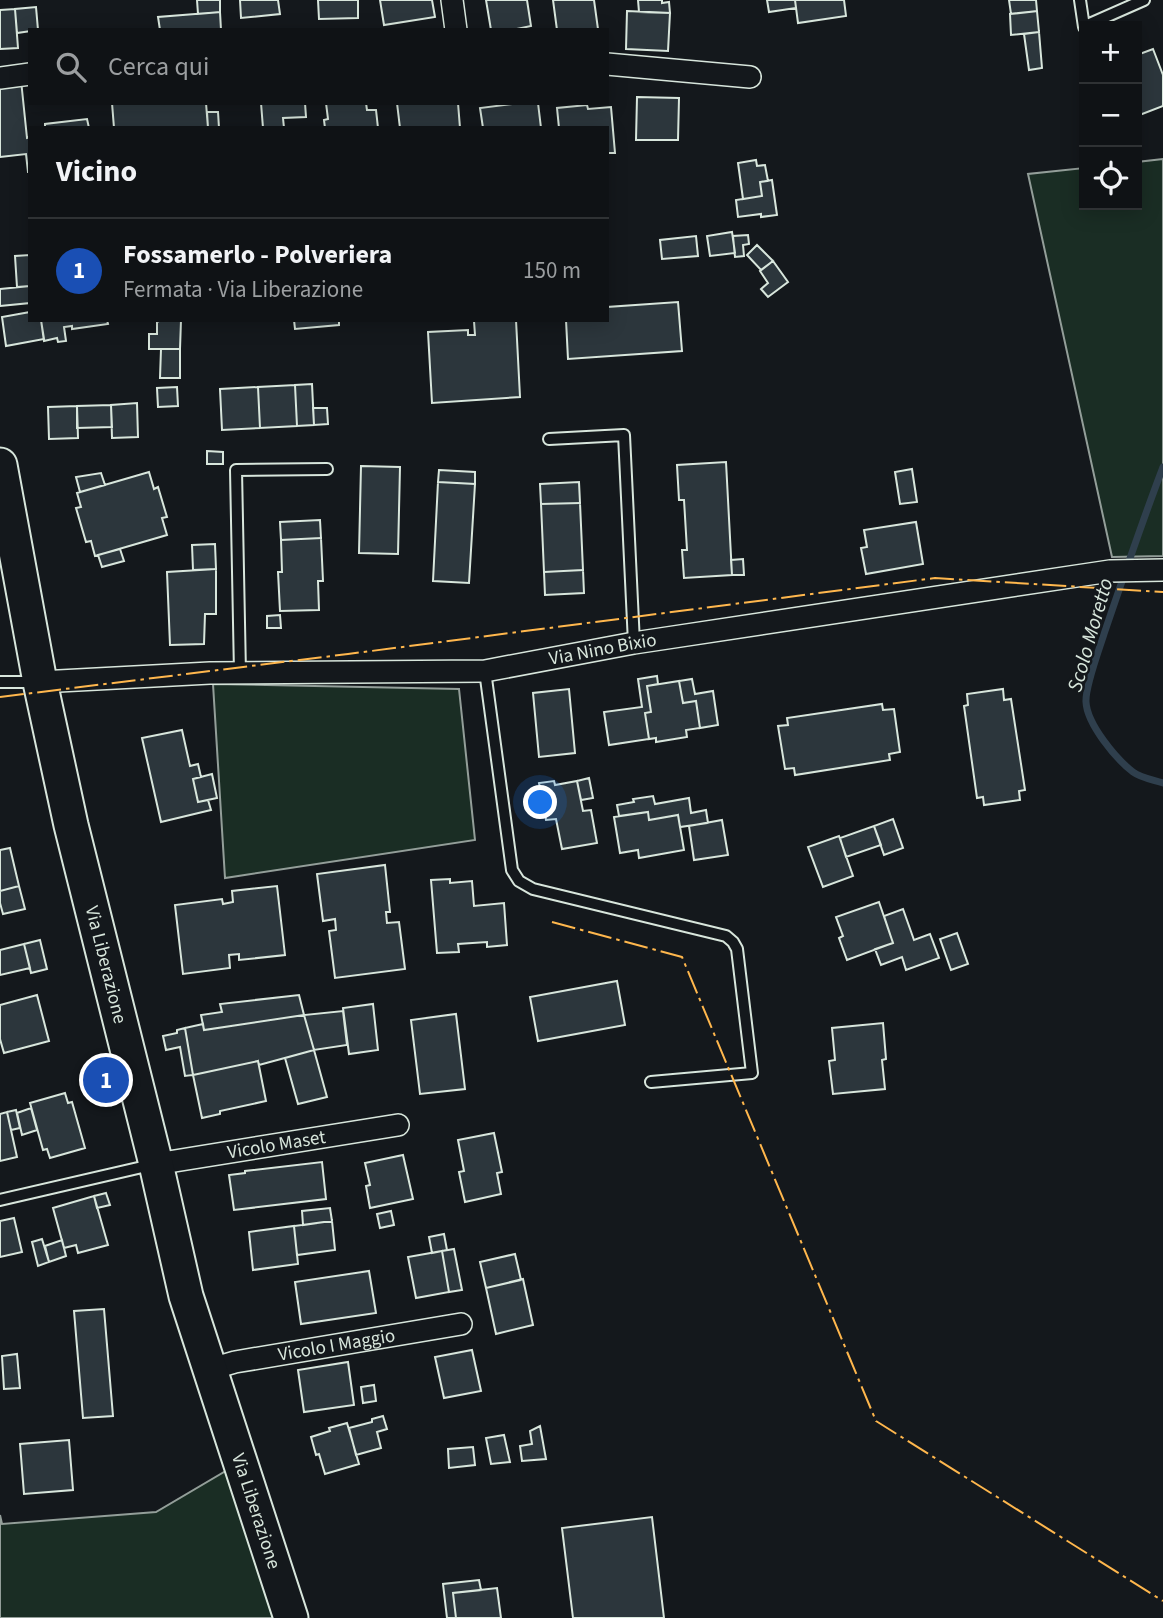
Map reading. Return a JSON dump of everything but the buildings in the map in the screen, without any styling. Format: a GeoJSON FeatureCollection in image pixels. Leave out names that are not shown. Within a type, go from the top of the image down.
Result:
{"type":"FeatureCollection","features":[{"type":"Feature","properties":{"kind":"main road","name":"Via Liberazione"},"geometry":{"type":"LineString","coordinates":[[0,465],[40,681],[71,825],[156,1164],[186,1296],[291,1618]]}},
{"type":"Feature","properties":{"kind":"street"},"geometry":{"type":"LineString","coordinates":[[452,0],[456,28]]}},
{"type":"Feature","properties":{"kind":"street"},"geometry":{"type":"LineString","coordinates":[[609,64],[750,77]]}},
{"type":"Feature","properties":{"kind":"street"},"geometry":{"type":"LineString","coordinates":[[0,78],[28,74]]}},
{"type":"Feature","properties":{"kind":"street","name":"Via Nino Bixio"},"geometry":{"type":"LineString","coordinates":[[40,681],[240,673],[485,671],[634,643],[1110,571],[1161,569]]}},
{"type":"Feature","properties":{"kind":"street","name":"Vicolo Maset"},"geometry":{"type":"LineString","coordinates":[[156,1164],[398,1125]]}},
{"type":"Feature","properties":{"kind":"street","name":"Vicolo I Maggio"},"geometry":{"type":"LineString","coordinates":[[211,1369],[235,1362],[461,1324]]}},
{"type":"Feature","properties":{"kind":"lane"},"geometry":{"type":"LineString","coordinates":[[1080,0],[1084,21]]}},
{"type":"Feature","properties":{"kind":"lane"},"geometry":{"type":"LineString","coordinates":[[1096,21],[1144,0]]}},
{"type":"Feature","properties":{"kind":"lane"},"geometry":{"type":"LineString","coordinates":[[549,439],[624,435],[634,643]]}},
{"type":"Feature","properties":{"kind":"lane"},"geometry":{"type":"LineString","coordinates":[[240,673],[236,470],[327,470]]}},
{"type":"Feature","properties":{"kind":"lane"},"geometry":{"type":"LineString","coordinates":[[485,671],[512,870],[519,881],[533,889],[726,936],[737,949],[752,1073],[651,1083]]}},
{"type":"Feature","properties":{"kind":"lane"},"geometry":{"type":"LineString","coordinates":[[0,682],[40,681]]}},
{"type":"Feature","properties":{"kind":"lane"},"geometry":{"type":"LineString","coordinates":[[0,1200],[156,1164]]}},
{"type":"Feature","properties":{"kind":"green space"},"geometry":{"type":"Polygon","coordinates":[[[1163,159],[1163,556],[1112,557],[1028,174],[1079,169],[1079,210],[1142,210],[1142,161],[1163,159]]]}},
{"type":"Feature","properties":{"kind":"green space"},"geometry":{"type":"Polygon","coordinates":[[[213,684],[459,689],[475,840],[225,878],[213,684]]]}},
{"type":"Feature","properties":{"kind":"green space"},"geometry":{"type":"Polygon","coordinates":[[[241,1462],[291,1618],[0,1618],[0,1515],[2,1524],[156,1512],[241,1462]]]}},
{"type":"Feature","properties":{"kind":"waterway","name":"Scolo Moretto"},"geometry":{"type":"LineString","coordinates":[[1163,467],[1096,659],[1086,702],[1091,720],[1119,759],[1136,774],[1163,783]]}},
{"type":"Feature","properties":{"kind":"power"},"geometry":{"type":"LineString","coordinates":[[0,697],[935,578],[1163,592]]}},
{"type":"Feature","properties":{"kind":"power"},"geometry":{"type":"LineString","coordinates":[[552,922],[682,957],[876,1421],[1163,1601]]}},
{"type":"Feature","properties":{"kind":"place","name":"Fossamerlo - Polveriera"},"geometry":{"type":"Point","coordinates":[106,1080]}}]}
